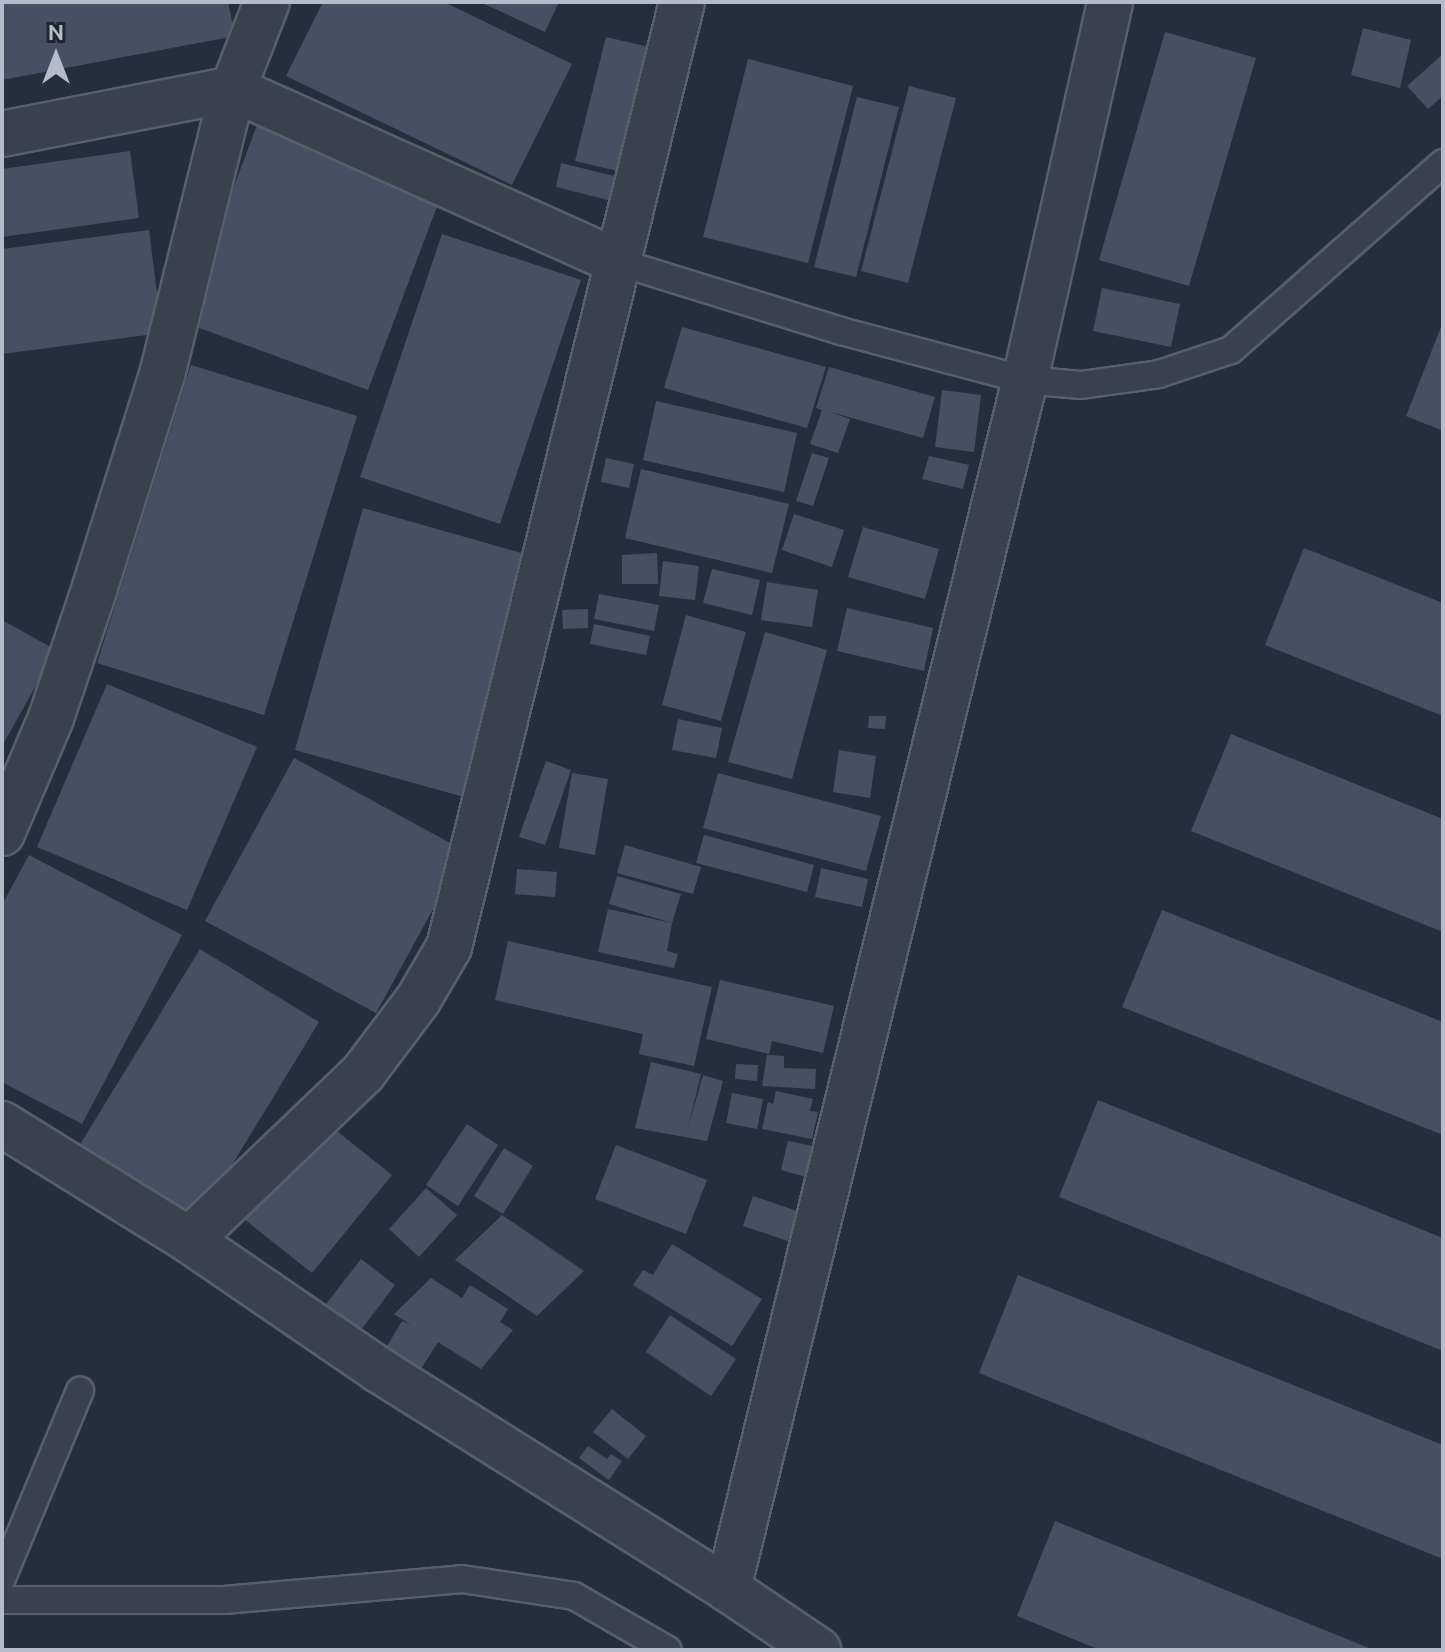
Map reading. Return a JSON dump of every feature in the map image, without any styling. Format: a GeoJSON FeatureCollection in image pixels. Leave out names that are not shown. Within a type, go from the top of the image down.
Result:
{"type":"FeatureCollection","features":[{"type":"Feature","properties":{"kind":"street"},"geometry":{"type":"LineString","coordinates":[[2,833],[51,718],[162,375],[233,89],[267,2]]}},
{"type":"Feature","properties":{"kind":"street"},"geometry":{"type":"LineString","coordinates":[[189,1240],[363,1073],[418,1000],[449,947],[682,2]]}},
{"type":"Feature","properties":{"kind":"street"},"geometry":{"type":"LineString","coordinates":[[728,1589],[1025,380],[1110,2]]}},
{"type":"Feature","properties":{"kind":"street"},"geometry":{"type":"LineString","coordinates":[[2,134],[233,89],[618,262]]}},
{"type":"Feature","properties":{"kind":"street"},"geometry":{"type":"LineString","coordinates":[[2,1124],[189,1240],[379,1370],[728,1589],[818,1650]]}},
{"type":"Feature","properties":{"kind":"lane"},"geometry":{"type":"LineString","coordinates":[[618,262],[841,331],[1025,380],[1081,385],[1159,374],[1231,350],[1443,163]]}},
{"type":"Feature","properties":{"kind":"lane"},"geometry":{"type":"LineString","coordinates":[[2,1578],[80,1391]]}},
{"type":"Feature","properties":{"kind":"lane"},"geometry":{"type":"LineString","coordinates":[[2,1600],[224,1600],[462,1579],[574,1596],[668,1650]]}},
{"type":"Feature","properties":{"kind":"building"},"geometry":{"type":"Polygon","coordinates":[[[2,2],[228,2],[235,36],[2,80],[2,2]]]}},
{"type":"Feature","properties":{"kind":"building"},"geometry":{"type":"Polygon","coordinates":[[[323,2],[444,2],[572,64],[512,185],[286,76],[323,2]]]}},
{"type":"Feature","properties":{"kind":"building"},"geometry":{"type":"Polygon","coordinates":[[[480,2],[559,2],[545,32],[480,2]]]}},
{"type":"Feature","properties":{"kind":"building"},"geometry":{"type":"Polygon","coordinates":[[[1363,28],[1411,40],[1400,88],[1351,75],[1363,28]]]}},
{"type":"Feature","properties":{"kind":"building"},"geometry":{"type":"Polygon","coordinates":[[[1165,32],[1256,58],[1189,286],[1099,260],[1165,32]]]}},
{"type":"Feature","properties":{"kind":"building"},"geometry":{"type":"Polygon","coordinates":[[[606,37],[653,48],[622,172],[575,161],[606,37]]]}},
{"type":"Feature","properties":{"kind":"building"},"geometry":{"type":"Polygon","coordinates":[[[1443,54],[1443,96],[1428,109],[1407,86],[1443,54]]]}},
{"type":"Feature","properties":{"kind":"building"},"geometry":{"type":"Polygon","coordinates":[[[748,59],[853,86],[808,263],[703,237],[748,59]]]}},
{"type":"Feature","properties":{"kind":"building"},"geometry":{"type":"Polygon","coordinates":[[[909,86],[956,98],[908,283],[861,271],[909,86]]]}},
{"type":"Feature","properties":{"kind":"building"},"geometry":{"type":"Polygon","coordinates":[[[857,97],[899,107],[856,277],[814,267],[857,97]]]}},
{"type":"Feature","properties":{"kind":"building"},"geometry":{"type":"Polygon","coordinates":[[[257,125],[442,193],[368,390],[183,322],[257,125]]]}},
{"type":"Feature","properties":{"kind":"building"},"geometry":{"type":"Polygon","coordinates":[[[130,151],[139,218],[2,237],[2,169],[130,151]]]}},
{"type":"Feature","properties":{"kind":"building"},"geometry":{"type":"Polygon","coordinates":[[[561,163],[618,177],[612,201],[556,187],[561,163]]]}},
{"type":"Feature","properties":{"kind":"building"},"geometry":{"type":"Polygon","coordinates":[[[149,230],[162,333],[2,354],[2,249],[149,230]]]}},
{"type":"Feature","properties":{"kind":"building"},"geometry":{"type":"Polygon","coordinates":[[[442,234],[581,280],[500,524],[360,477],[442,234]]]}},
{"type":"Feature","properties":{"kind":"building"},"geometry":{"type":"Polygon","coordinates":[[[1102,288],[1180,304],[1171,347],[1093,331],[1102,288]]]}},
{"type":"Feature","properties":{"kind":"building"},"geometry":{"type":"Polygon","coordinates":[[[1443,322],[1443,431],[1406,416],[1443,322]]]}},
{"type":"Feature","properties":{"kind":"building"},"geometry":{"type":"Polygon","coordinates":[[[682,327],[826,367],[807,428],[664,388],[682,327]]]}},
{"type":"Feature","properties":{"kind":"building"},"geometry":{"type":"Polygon","coordinates":[[[191,365],[357,416],[264,715],[97,663],[191,365]]]}},
{"type":"Feature","properties":{"kind":"building"},"geometry":{"type":"Polygon","coordinates":[[[829,367],[935,397],[923,438],[827,411],[850,419],[838,453],[810,444],[822,410],[816,408],[829,367]]]}},
{"type":"Feature","properties":{"kind":"building"},"geometry":{"type":"Polygon","coordinates":[[[942,390],[981,395],[974,452],[935,447],[942,390]]]}},
{"type":"Feature","properties":{"kind":"building"},"geometry":{"type":"Polygon","coordinates":[[[656,401],[797,433],[784,492],[643,460],[656,401]]]}},
{"type":"Feature","properties":{"kind":"building"},"geometry":{"type":"Polygon","coordinates":[[[812,453],[829,458],[813,506],[796,501],[812,453]]]}},
{"type":"Feature","properties":{"kind":"building"},"geometry":{"type":"Polygon","coordinates":[[[929,456],[969,465],[963,489],[922,479],[929,456]]]}},
{"type":"Feature","properties":{"kind":"building"},"geometry":{"type":"Polygon","coordinates":[[[606,458],[634,464],[629,488],[601,482],[606,458]]]}},
{"type":"Feature","properties":{"kind":"building"},"geometry":{"type":"Polygon","coordinates":[[[641,469],[789,504],[772,573],[625,538],[641,469]]]}},
{"type":"Feature","properties":{"kind":"building"},"geometry":{"type":"Polygon","coordinates":[[[363,508],[532,556],[464,797],[295,750],[363,508]]]}},
{"type":"Feature","properties":{"kind":"building"},"geometry":{"type":"Polygon","coordinates":[[[794,514],[844,530],[832,567],[782,550],[794,514]]]}},
{"type":"Feature","properties":{"kind":"building"},"geometry":{"type":"Polygon","coordinates":[[[863,527],[939,549],[925,599],[848,577],[863,527]]]}},
{"type":"Feature","properties":{"kind":"building"},"geometry":{"type":"Polygon","coordinates":[[[1304,548],[1443,603],[1443,716],[1265,645],[1304,548]]]}},
{"type":"Feature","properties":{"kind":"building"},"geometry":{"type":"Polygon","coordinates":[[[657,553],[658,584],[622,584],[622,555],[657,553]]]}},
{"type":"Feature","properties":{"kind":"building"},"geometry":{"type":"Polygon","coordinates":[[[663,561],[699,566],[695,600],[659,596],[663,561]]]}},
{"type":"Feature","properties":{"kind":"building"},"geometry":{"type":"Polygon","coordinates":[[[712,569],[760,580],[752,615],[703,603],[712,569]]]}},
{"type":"Feature","properties":{"kind":"building"},"geometry":{"type":"Polygon","coordinates":[[[767,582],[818,590],[812,627],[761,620],[767,582]]]}},
{"type":"Feature","properties":{"kind":"building"},"geometry":{"type":"Polygon","coordinates":[[[599,594],[659,605],[654,631],[594,619],[599,594]]]}},
{"type":"Feature","properties":{"kind":"building"},"geometry":{"type":"Polygon","coordinates":[[[847,608],[933,628],[924,671],[837,651],[847,608]]]}},
{"type":"Feature","properties":{"kind":"building"},"geometry":{"type":"Polygon","coordinates":[[[588,609],[588,628],[563,629],[562,610],[588,609]]]}},
{"type":"Feature","properties":{"kind":"building"},"geometry":{"type":"Polygon","coordinates":[[[686,615],[746,632],[721,721],[662,705],[686,615]]]}},
{"type":"Feature","properties":{"kind":"building"},"geometry":{"type":"Polygon","coordinates":[[[2,620],[56,650],[2,746],[2,620]]]}},
{"type":"Feature","properties":{"kind":"building"},"geometry":{"type":"Polygon","coordinates":[[[594,624],[650,636],[646,655],[590,644],[594,624]]]}},
{"type":"Feature","properties":{"kind":"building"},"geometry":{"type":"Polygon","coordinates":[[[765,632],[827,650],[792,779],[728,762],[765,632]]]}},
{"type":"Feature","properties":{"kind":"building"},"geometry":{"type":"Polygon","coordinates":[[[107,684],[257,747],[187,910],[37,847],[107,684]]]}},
{"type":"Feature","properties":{"kind":"building"},"geometry":{"type":"Polygon","coordinates":[[[869,716],[886,716],[885,729],[868,728],[869,716]]]}},
{"type":"Feature","properties":{"kind":"building"},"geometry":{"type":"Polygon","coordinates":[[[678,719],[722,728],[716,758],[672,750],[678,719]]]}},
{"type":"Feature","properties":{"kind":"building"},"geometry":{"type":"Polygon","coordinates":[[[1231,734],[1443,819],[1443,932],[1191,831],[1231,734]]]}},
{"type":"Feature","properties":{"kind":"building"},"geometry":{"type":"Polygon","coordinates":[[[839,750],[876,756],[870,798],[833,792],[839,750]]]}},
{"type":"Feature","properties":{"kind":"building"},"geometry":{"type":"Polygon","coordinates":[[[294,758],[465,851],[376,1013],[205,921],[294,758]]]}},
{"type":"Feature","properties":{"kind":"building"},"geometry":{"type":"Polygon","coordinates":[[[546,761],[571,770],[545,845],[519,837],[546,761]]]}},
{"type":"Feature","properties":{"kind":"building"},"geometry":{"type":"Polygon","coordinates":[[[572,773],[608,779],[595,855],[559,848],[572,773]]]}},
{"type":"Feature","properties":{"kind":"building"},"geometry":{"type":"Polygon","coordinates":[[[718,773],[881,816],[866,871],[703,828],[718,773]]]}},
{"type":"Feature","properties":{"kind":"building"},"geometry":{"type":"Polygon","coordinates":[[[704,835],[814,865],[807,892],[696,863],[704,835]]]}},
{"type":"Feature","properties":{"kind":"building"},"geometry":{"type":"Polygon","coordinates":[[[625,845],[701,867],[693,894],[617,873],[625,845]]]}},
{"type":"Feature","properties":{"kind":"building"},"geometry":{"type":"Polygon","coordinates":[[[29,855],[182,935],[82,1124],[2,1082],[2,905],[29,855]]]}},
{"type":"Feature","properties":{"kind":"building"},"geometry":{"type":"Polygon","coordinates":[[[821,868],[868,879],[862,907],[815,897],[821,868]]]}},
{"type":"Feature","properties":{"kind":"building"},"geometry":{"type":"Polygon","coordinates":[[[517,869],[557,872],[555,897],[515,894],[517,869]]]}},
{"type":"Feature","properties":{"kind":"building"},"geometry":{"type":"Polygon","coordinates":[[[617,876],[681,894],[672,923],[609,904],[617,876]]]}},
{"type":"Feature","properties":{"kind":"building"},"geometry":{"type":"Polygon","coordinates":[[[608,909],[672,923],[667,951],[678,954],[674,968],[598,952],[608,909]]]}},
{"type":"Feature","properties":{"kind":"building"},"geometry":{"type":"Polygon","coordinates":[[[1162,910],[1443,1022],[1443,1135],[1122,1007],[1162,910]]]}},
{"type":"Feature","properties":{"kind":"building"},"geometry":{"type":"Polygon","coordinates":[[[508,941],[712,987],[694,1066],[639,1054],[643,1034],[495,1000],[508,941]]]}},
{"type":"Feature","properties":{"kind":"building"},"geometry":{"type":"Polygon","coordinates":[[[200,949],[319,1022],[199,1219],[79,1146],[200,949]]]}},
{"type":"Feature","properties":{"kind":"building"},"geometry":{"type":"Polygon","coordinates":[[[720,980],[834,1006],[823,1053],[772,1041],[769,1054],[706,1039],[720,980]]]}},
{"type":"Feature","properties":{"kind":"building"},"geometry":{"type":"Polygon","coordinates":[[[767,1055],[784,1056],[784,1068],[816,1069],[815,1089],[762,1086],[767,1055]]]}},
{"type":"Feature","properties":{"kind":"building"},"geometry":{"type":"Polygon","coordinates":[[[651,1062],[701,1074],[688,1128],[703,1075],[723,1081],[707,1141],[635,1128],[651,1062]]]}},
{"type":"Feature","properties":{"kind":"building"},"geometry":{"type":"Polygon","coordinates":[[[736,1064],[758,1065],[757,1081],[735,1079],[736,1064]]]}},
{"type":"Feature","properties":{"kind":"building"},"geometry":{"type":"Polygon","coordinates":[[[776,1091],[813,1099],[810,1111],[818,1112],[812,1139],[762,1129],[768,1102],[773,1104],[776,1091]]]}},
{"type":"Feature","properties":{"kind":"building"},"geometry":{"type":"Polygon","coordinates":[[[732,1093],[763,1099],[757,1129],[726,1123],[732,1093]]]}},
{"type":"Feature","properties":{"kind":"building"},"geometry":{"type":"Polygon","coordinates":[[[1098,1100],[1443,1238],[1443,1351],[1059,1197],[1098,1100]]]}},
{"type":"Feature","properties":{"kind":"building"},"geometry":{"type":"Polygon","coordinates":[[[323,1120],[392,1175],[312,1273],[244,1219],[323,1120]]]}},
{"type":"Feature","properties":{"kind":"building"},"geometry":{"type":"Polygon","coordinates":[[[467,1124],[498,1145],[458,1206],[426,1185],[467,1124]]]}},
{"type":"Feature","properties":{"kind":"building"},"geometry":{"type":"Polygon","coordinates":[[[788,1141],[813,1146],[806,1177],[781,1170],[788,1141]]]}},
{"type":"Feature","properties":{"kind":"building"},"geometry":{"type":"Polygon","coordinates":[[[616,1145],[707,1180],[686,1234],[595,1199],[616,1145]]]}},
{"type":"Feature","properties":{"kind":"building"},"geometry":{"type":"Polygon","coordinates":[[[504,1148],[533,1166],[503,1214],[474,1196],[504,1148]]]}},
{"type":"Feature","properties":{"kind":"building"},"geometry":{"type":"Polygon","coordinates":[[[426,1188],[457,1215],[419,1257],[389,1229],[426,1188]]]}},
{"type":"Feature","properties":{"kind":"building"},"geometry":{"type":"Polygon","coordinates":[[[753,1196],[797,1211],[788,1241],[743,1226],[753,1196]]]}},
{"type":"Feature","properties":{"kind":"building"},"geometry":{"type":"Polygon","coordinates":[[[502,1215],[584,1271],[537,1316],[455,1260],[502,1215]]]}},
{"type":"Feature","properties":{"kind":"building"},"geometry":{"type":"Polygon","coordinates":[[[672,1244],[762,1299],[732,1346],[633,1285],[643,1270],[653,1275],[672,1244]]]}},
{"type":"Feature","properties":{"kind":"building"},"geometry":{"type":"Polygon","coordinates":[[[361,1259],[395,1285],[361,1330],[326,1304],[361,1259]]]}},
{"type":"Feature","properties":{"kind":"building"},"geometry":{"type":"Polygon","coordinates":[[[1018,1275],[1443,1445],[1443,1559],[979,1373],[1018,1275]]]}},
{"type":"Feature","properties":{"kind":"building"},"geometry":{"type":"Polygon","coordinates":[[[431,1278],[462,1298],[470,1285],[508,1309],[500,1322],[513,1330],[481,1369],[438,1342],[419,1372],[384,1351],[402,1321],[411,1325],[394,1314],[431,1278]]]}},
{"type":"Feature","properties":{"kind":"building"},"geometry":{"type":"Polygon","coordinates":[[[670,1315],[736,1359],[711,1396],[646,1352],[670,1315]]]}},
{"type":"Feature","properties":{"kind":"building"},"geometry":{"type":"Polygon","coordinates":[[[612,1409],[646,1436],[628,1459],[593,1432],[612,1409]]]}},
{"type":"Feature","properties":{"kind":"building"},"geometry":{"type":"Polygon","coordinates":[[[588,1446],[607,1459],[611,1454],[622,1461],[609,1480],[579,1458],[588,1446]]]}},
{"type":"Feature","properties":{"kind":"building"},"geometry":{"type":"Polygon","coordinates":[[[1055,1521],[1374,1650],[1100,1650],[1017,1616],[1055,1521]]]}}]}
